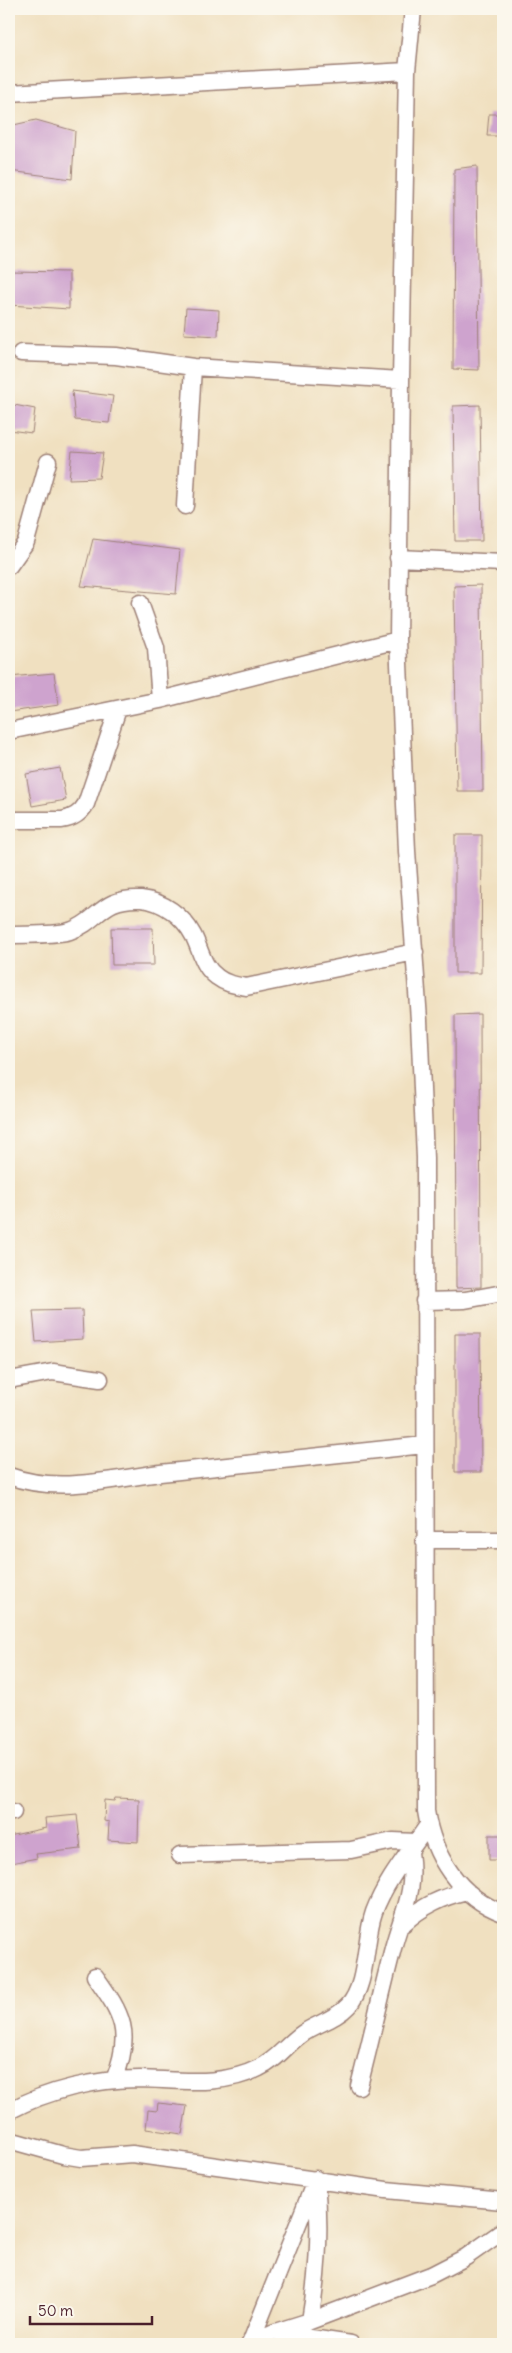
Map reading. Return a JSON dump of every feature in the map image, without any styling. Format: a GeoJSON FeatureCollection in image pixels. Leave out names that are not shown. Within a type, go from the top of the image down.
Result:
{"type":"FeatureCollection","features":[{"type":"Feature","properties":{"kind":"street"},"geometry":{"type":"LineString","coordinates":[[413,9],[407,71],[400,380],[398,640],[406,832],[423,1089],[425,1796],[428,1825],[442,1861],[467,1891],[481,1902],[503,1913]]}},
{"type":"Feature","properties":{"kind":"street"},"geometry":{"type":"LineString","coordinates":[[9,93],[407,71]]}},
{"type":"Feature","properties":{"kind":"street"},"geometry":{"type":"LineString","coordinates":[[21,353],[116,356],[193,367],[400,380]]}},
{"type":"Feature","properties":{"kind":"street"},"geometry":{"type":"LineString","coordinates":[[185,506],[193,367]]}},
{"type":"Feature","properties":{"kind":"street"},"geometry":{"type":"LineString","coordinates":[[9,566],[26,542],[48,462]]}},
{"type":"Feature","properties":{"kind":"street"},"geometry":{"type":"LineString","coordinates":[[398,558],[503,563]]}},
{"type":"Feature","properties":{"kind":"street"},"geometry":{"type":"LineString","coordinates":[[140,603],[156,648],[160,700]]}},
{"type":"Feature","properties":{"kind":"street"},"geometry":{"type":"LineString","coordinates":[[9,731],[160,700],[398,640]]}},
{"type":"Feature","properties":{"kind":"street"},"geometry":{"type":"LineString","coordinates":[[9,820],[62,820],[82,811],[118,709]]}},
{"type":"Feature","properties":{"kind":"street"},"geometry":{"type":"LineString","coordinates":[[9,934],[68,931],[80,927],[112,903],[127,899],[143,900],[159,904],[173,912],[185,923],[206,966],[217,977],[230,984],[246,988],[415,952]]}},
{"type":"Feature","properties":{"kind":"street"},"geometry":{"type":"LineString","coordinates":[[424,1301],[464,1300],[503,1293]]}},
{"type":"Feature","properties":{"kind":"street"},"geometry":{"type":"LineString","coordinates":[[9,1380],[53,1372],[100,1379]]}},
{"type":"Feature","properties":{"kind":"street"},"geometry":{"type":"LineString","coordinates":[[9,1476],[32,1483],[54,1485],[77,1484],[162,1472],[424,1445]]}},
{"type":"Feature","properties":{"kind":"street"},"geometry":{"type":"LineString","coordinates":[[424,1540],[503,1540]]}},
{"type":"Feature","properties":{"kind":"street"},"geometry":{"type":"LineString","coordinates":[[9,2112],[65,2090],[114,2080],[204,2082],[242,2075],[276,2058],[301,2034],[341,2013],[349,2005],[360,1986],[366,1943],[374,1911],[389,1882],[428,1825]]}},
{"type":"Feature","properties":{"kind":"street"},"geometry":{"type":"LineString","coordinates":[[180,1855],[351,1850],[393,1841],[413,1847]]}},
{"type":"Feature","properties":{"kind":"street"},"geometry":{"type":"LineString","coordinates":[[359,2086],[393,1949],[410,1896],[413,1847]]}},
{"type":"Feature","properties":{"kind":"street"},"geometry":{"type":"LineString","coordinates":[[401,1926],[424,1907],[437,1900],[467,1891]]}},
{"type":"Feature","properties":{"kind":"street"},"geometry":{"type":"LineString","coordinates":[[95,1976],[116,2006],[121,2017],[124,2043],[114,2080]]}},
{"type":"Feature","properties":{"kind":"street"},"geometry":{"type":"LineString","coordinates":[[9,2140],[81,2158],[132,2154],[386,2190],[503,2201]]}},
{"type":"Feature","properties":{"kind":"street"},"geometry":{"type":"LineString","coordinates":[[310,2321],[320,2236],[316,2179]]}},
{"type":"Feature","properties":{"kind":"street"},"geometry":{"type":"LineString","coordinates":[[250,2344],[316,2179]]}},
{"type":"Feature","properties":{"kind":"street"},"geometry":{"type":"LineString","coordinates":[[250,2344],[272,2332],[310,2321],[440,2271],[466,2257],[503,2231]]}},
{"type":"Feature","properties":{"kind":"street"},"geometry":{"type":"LineString","coordinates":[[272,2332],[351,2344]]}},
{"type":"Feature","properties":{"kind":"building"},"geometry":{"type":"Polygon","coordinates":[[[489,114],[503,114],[503,136],[487,136],[489,114]]]}},
{"type":"Feature","properties":{"kind":"building"},"geometry":{"type":"Polygon","coordinates":[[[36,120],[75,131],[72,179],[9,171],[9,126],[36,120]]]}},
{"type":"Feature","properties":{"kind":"building"},"geometry":{"type":"Polygon","coordinates":[[[477,166],[479,370],[453,369],[454,169],[477,166]]]}},
{"type":"Feature","properties":{"kind":"building"},"geometry":{"type":"Polygon","coordinates":[[[9,271],[69,272],[69,309],[9,305],[9,271]]]}},
{"type":"Feature","properties":{"kind":"building"},"geometry":{"type":"Polygon","coordinates":[[[186,308],[219,310],[218,336],[184,334],[186,308]]]}},
{"type":"Feature","properties":{"kind":"building"},"geometry":{"type":"Polygon","coordinates":[[[72,391],[113,396],[109,423],[75,420],[72,391]]]}},
{"type":"Feature","properties":{"kind":"building"},"geometry":{"type":"Polygon","coordinates":[[[9,404],[35,409],[32,433],[9,430],[9,404]]]}},
{"type":"Feature","properties":{"kind":"building"},"geometry":{"type":"Polygon","coordinates":[[[480,405],[482,541],[455,541],[453,406],[480,405]]]}},
{"type":"Feature","properties":{"kind":"building"},"geometry":{"type":"Polygon","coordinates":[[[72,451],[103,453],[99,478],[69,479],[72,451]]]}},
{"type":"Feature","properties":{"kind":"building"},"geometry":{"type":"Polygon","coordinates":[[[93,539],[180,550],[176,594],[81,586],[93,539]]]}},
{"type":"Feature","properties":{"kind":"building"},"geometry":{"type":"Polygon","coordinates":[[[481,585],[483,791],[457,791],[454,586],[481,585]]]}},
{"type":"Feature","properties":{"kind":"building"},"geometry":{"type":"Polygon","coordinates":[[[54,673],[59,705],[9,712],[9,677],[54,673]]]}},
{"type":"Feature","properties":{"kind":"building"},"geometry":{"type":"Polygon","coordinates":[[[60,768],[66,800],[32,806],[26,774],[60,768]]]}},
{"type":"Feature","properties":{"kind":"building"},"geometry":{"type":"Polygon","coordinates":[[[455,835],[482,835],[481,973],[455,973],[455,835]]]}},
{"type":"Feature","properties":{"kind":"building"},"geometry":{"type":"Polygon","coordinates":[[[111,928],[153,928],[154,965],[112,965],[111,928]]]}},
{"type":"Feature","properties":{"kind":"building"},"geometry":{"type":"Polygon","coordinates":[[[480,1014],[481,1287],[456,1288],[455,1015],[480,1014]]]}},
{"type":"Feature","properties":{"kind":"building"},"geometry":{"type":"Polygon","coordinates":[[[82,1310],[83,1339],[36,1342],[33,1311],[82,1310]]]}},
{"type":"Feature","properties":{"kind":"building"},"geometry":{"type":"Polygon","coordinates":[[[455,1334],[480,1334],[481,1472],[455,1472],[455,1334]]]}},
{"type":"Feature","properties":{"kind":"building"},"geometry":{"type":"Polygon","coordinates":[[[116,1798],[139,1799],[138,1842],[108,1840],[109,1822],[104,1821],[105,1800],[115,1801],[116,1798]]]}},
{"type":"Feature","properties":{"kind":"building"},"geometry":{"type":"Polygon","coordinates":[[[77,1815],[81,1849],[36,1854],[37,1858],[11,1863],[9,1836],[46,1828],[45,1818],[77,1815]]]}},
{"type":"Feature","properties":{"kind":"building"},"geometry":{"type":"Polygon","coordinates":[[[489,1835],[503,1835],[503,1860],[489,1860],[489,1835]]]}},
{"type":"Feature","properties":{"kind":"building"},"geometry":{"type":"Polygon","coordinates":[[[158,2103],[187,2106],[182,2134],[146,2129],[148,2110],[157,2111],[158,2103]]]}}]}
